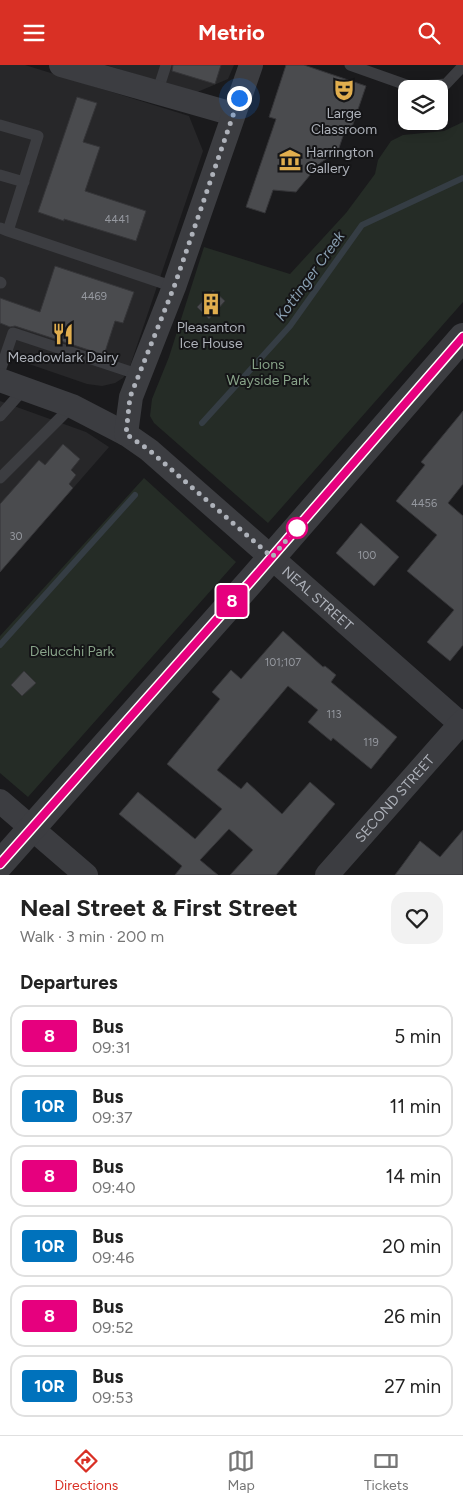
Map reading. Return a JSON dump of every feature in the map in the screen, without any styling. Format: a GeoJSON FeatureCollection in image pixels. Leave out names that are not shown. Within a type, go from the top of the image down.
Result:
{"type":"FeatureCollection","features":[{"type":"Feature","properties":{"kind":"street"},"geometry":{"type":"LineString","coordinates":[[61,65],[233,114]]}},
{"type":"Feature","properties":{"kind":"street"},"geometry":{"type":"LineString","coordinates":[[126,434],[130,397],[174,287],[251,65]]}},
{"type":"Feature","properties":{"kind":"street"},"geometry":{"type":"LineString","coordinates":[[0,864],[272,557],[463,337]]}},
{"type":"Feature","properties":{"kind":"street","name":"NEAL STREET"},"geometry":{"type":"LineString","coordinates":[[0,380],[72,405],[126,434],[149,450],[462,724]]}},
{"type":"Feature","properties":{"kind":"street","name":"SECOND STREET"},"geometry":{"type":"LineString","coordinates":[[326,875],[462,724]]}},
{"type":"Feature","properties":{"kind":"street"},"geometry":{"type":"LineString","coordinates":[[0,801],[86,875]]}},
{"type":"Feature","properties":{"kind":"lane"},"geometry":{"type":"LineString","coordinates":[[157,93],[166,65]]}},
{"type":"Feature","properties":{"kind":"lane"},"geometry":{"type":"LineString","coordinates":[[350,65],[412,87],[446,83],[463,66]]}},
{"type":"Feature","properties":{"kind":"lane"},"geometry":{"type":"LineString","coordinates":[[0,125],[38,136],[24,182],[4,230],[174,287]]}},
{"type":"Feature","properties":{"kind":"lane"},"geometry":{"type":"LineString","coordinates":[[0,175],[24,182]]}},
{"type":"Feature","properties":{"kind":"lane"},"geometry":{"type":"LineString","coordinates":[[0,371],[13,333],[140,375]]}},
{"type":"Feature","properties":{"kind":"lane"},"geometry":{"type":"LineString","coordinates":[[0,415],[24,389]]}},
{"type":"Feature","properties":{"kind":"lane"},"geometry":{"type":"LineString","coordinates":[[0,478],[72,405]]}},
{"type":"Feature","properties":{"kind":"shaded area"},"geometry":{"type":"Polygon","coordinates":[[[0,65],[25,65],[189,116],[203,151],[130,366],[123,378],[115,383],[102,386],[87,384],[0,354],[0,65]]]}},
{"type":"Feature","properties":{"kind":"shaded area"},"geometry":{"type":"Polygon","coordinates":[[[106,65],[234,65],[228,79],[195,93],[106,65]]]}},
{"type":"Feature","properties":{"kind":"shaded area"},"geometry":{"type":"Polygon","coordinates":[[[0,401],[86,432],[109,447],[0,572],[0,401]]]}},
{"type":"Feature","properties":{"kind":"green space","name":"Lions Wayside Park"},"geometry":{"type":"Polygon","coordinates":[[[463,122],[463,302],[268,523],[154,423],[150,416],[152,399],[169,357],[204,247],[290,274],[346,213],[375,174],[378,160],[391,141],[403,135],[448,129],[463,122]]]}},
{"type":"Feature","properties":{"kind":"green space","name":"Delucchi Park"},"geometry":{"type":"Polygon","coordinates":[[[144,478],[236,562],[28,797],[0,773],[0,636],[144,478]]]}},
{"type":"Feature","properties":{"kind":"building"},"geometry":{"type":"Polygon","coordinates":[[[173,65],[221,65],[215,84],[172,71],[173,65]]]}},
{"type":"Feature","properties":{"kind":"building"},"geometry":{"type":"Polygon","coordinates":[[[286,65],[304,65],[366,86],[352,127],[344,133],[338,151],[320,163],[296,192],[273,190],[265,213],[246,207],[276,119],[269,117],[286,65]]]}},
{"type":"Feature","properties":{"kind":"building"},"geometry":{"type":"Polygon","coordinates":[[[77,97],[97,103],[83,142],[100,147],[85,191],[146,211],[136,241],[38,212],[77,97]]]}},
{"type":"Feature","properties":{"kind":"building"},"geometry":{"type":"Polygon","coordinates":[[[55,266],[134,292],[123,323],[115,321],[104,355],[15,326],[10,327],[0,323],[0,298],[40,312],[55,266]]]}},
{"type":"Feature","properties":{"kind":"building","name":"Pleasanton Ice House"},"geometry":{"type":"Polygon","coordinates":[[[213,290],[225,301],[209,319],[197,307],[213,290]]]}},
{"type":"Feature","properties":{"kind":"building"},"geometry":{"type":"Polygon","coordinates":[[[463,411],[463,484],[448,503],[463,516],[463,645],[450,661],[427,642],[454,610],[407,571],[437,535],[396,501],[425,465],[421,462],[463,411]]]}},
{"type":"Feature","properties":{"kind":"building"},"geometry":{"type":"Polygon","coordinates":[[[63,444],[80,459],[71,470],[76,475],[69,484],[73,488],[0,572],[0,504],[39,460],[45,465],[63,444]]]}},
{"type":"Feature","properties":{"kind":"building"},"geometry":{"type":"Polygon","coordinates":[[[361,523],[399,557],[374,586],[336,553],[361,523]]]}},
{"type":"Feature","properties":{"kind":"building"},"geometry":{"type":"Polygon","coordinates":[[[283,631],[323,667],[325,666],[336,675],[331,682],[397,737],[371,769],[333,738],[331,741],[308,722],[318,710],[288,686],[217,770],[241,789],[247,782],[282,814],[310,782],[335,804],[276,875],[230,875],[253,850],[229,829],[200,860],[218,875],[175,875],[182,866],[119,814],[138,792],[195,839],[222,809],[167,764],[220,699],[212,692],[231,670],[241,679],[283,631]]]}},
{"type":"Feature","properties":{"kind":"building"},"geometry":{"type":"Polygon","coordinates":[[[24,671],[36,683],[22,696],[11,685],[24,671]]]}},
{"type":"Feature","properties":{"kind":"building"},"geometry":{"type":"Polygon","coordinates":[[[463,830],[463,875],[395,875],[420,841],[440,857],[463,830]]]}},
{"type":"Feature","properties":{"kind":"waterway","name":"Kottinger Creek"},"geometry":{"type":"LineString","coordinates":[[202,423],[290,326],[362,225],[463,178]]}},
{"type":"Feature","properties":{"kind":"waterway","name":"Kottinger Creek"},"geometry":{"type":"LineString","coordinates":[[0,645],[135,495]]}},
{"type":"Feature","properties":{"kind":"bus line","name":"8"},"geometry":{"type":"LineString","coordinates":[[0,864],[251,581],[463,337]]}},
{"type":"Feature","properties":{"kind":"place","name":"Large Classroom"},"geometry":{"type":"Point","coordinates":[344,90]}},
{"type":"Feature","properties":{"kind":"place","name":"Harrington Gallery"},"geometry":{"type":"Point","coordinates":[290,160]}},
{"type":"Feature","properties":{"kind":"place","name":"Pleasanton Ice House"},"geometry":{"type":"Point","coordinates":[211,304]}},
{"type":"Feature","properties":{"kind":"place","name":"Meadowlark Dairy"},"geometry":{"type":"Point","coordinates":[63,334]}},
{"type":"Feature","properties":{"kind":"route"},"geometry":{"type":"LineString","coordinates":[[239,98],[174,287],[130,397],[126,434],[149,450],[272,557],[297,528]]}}]}
